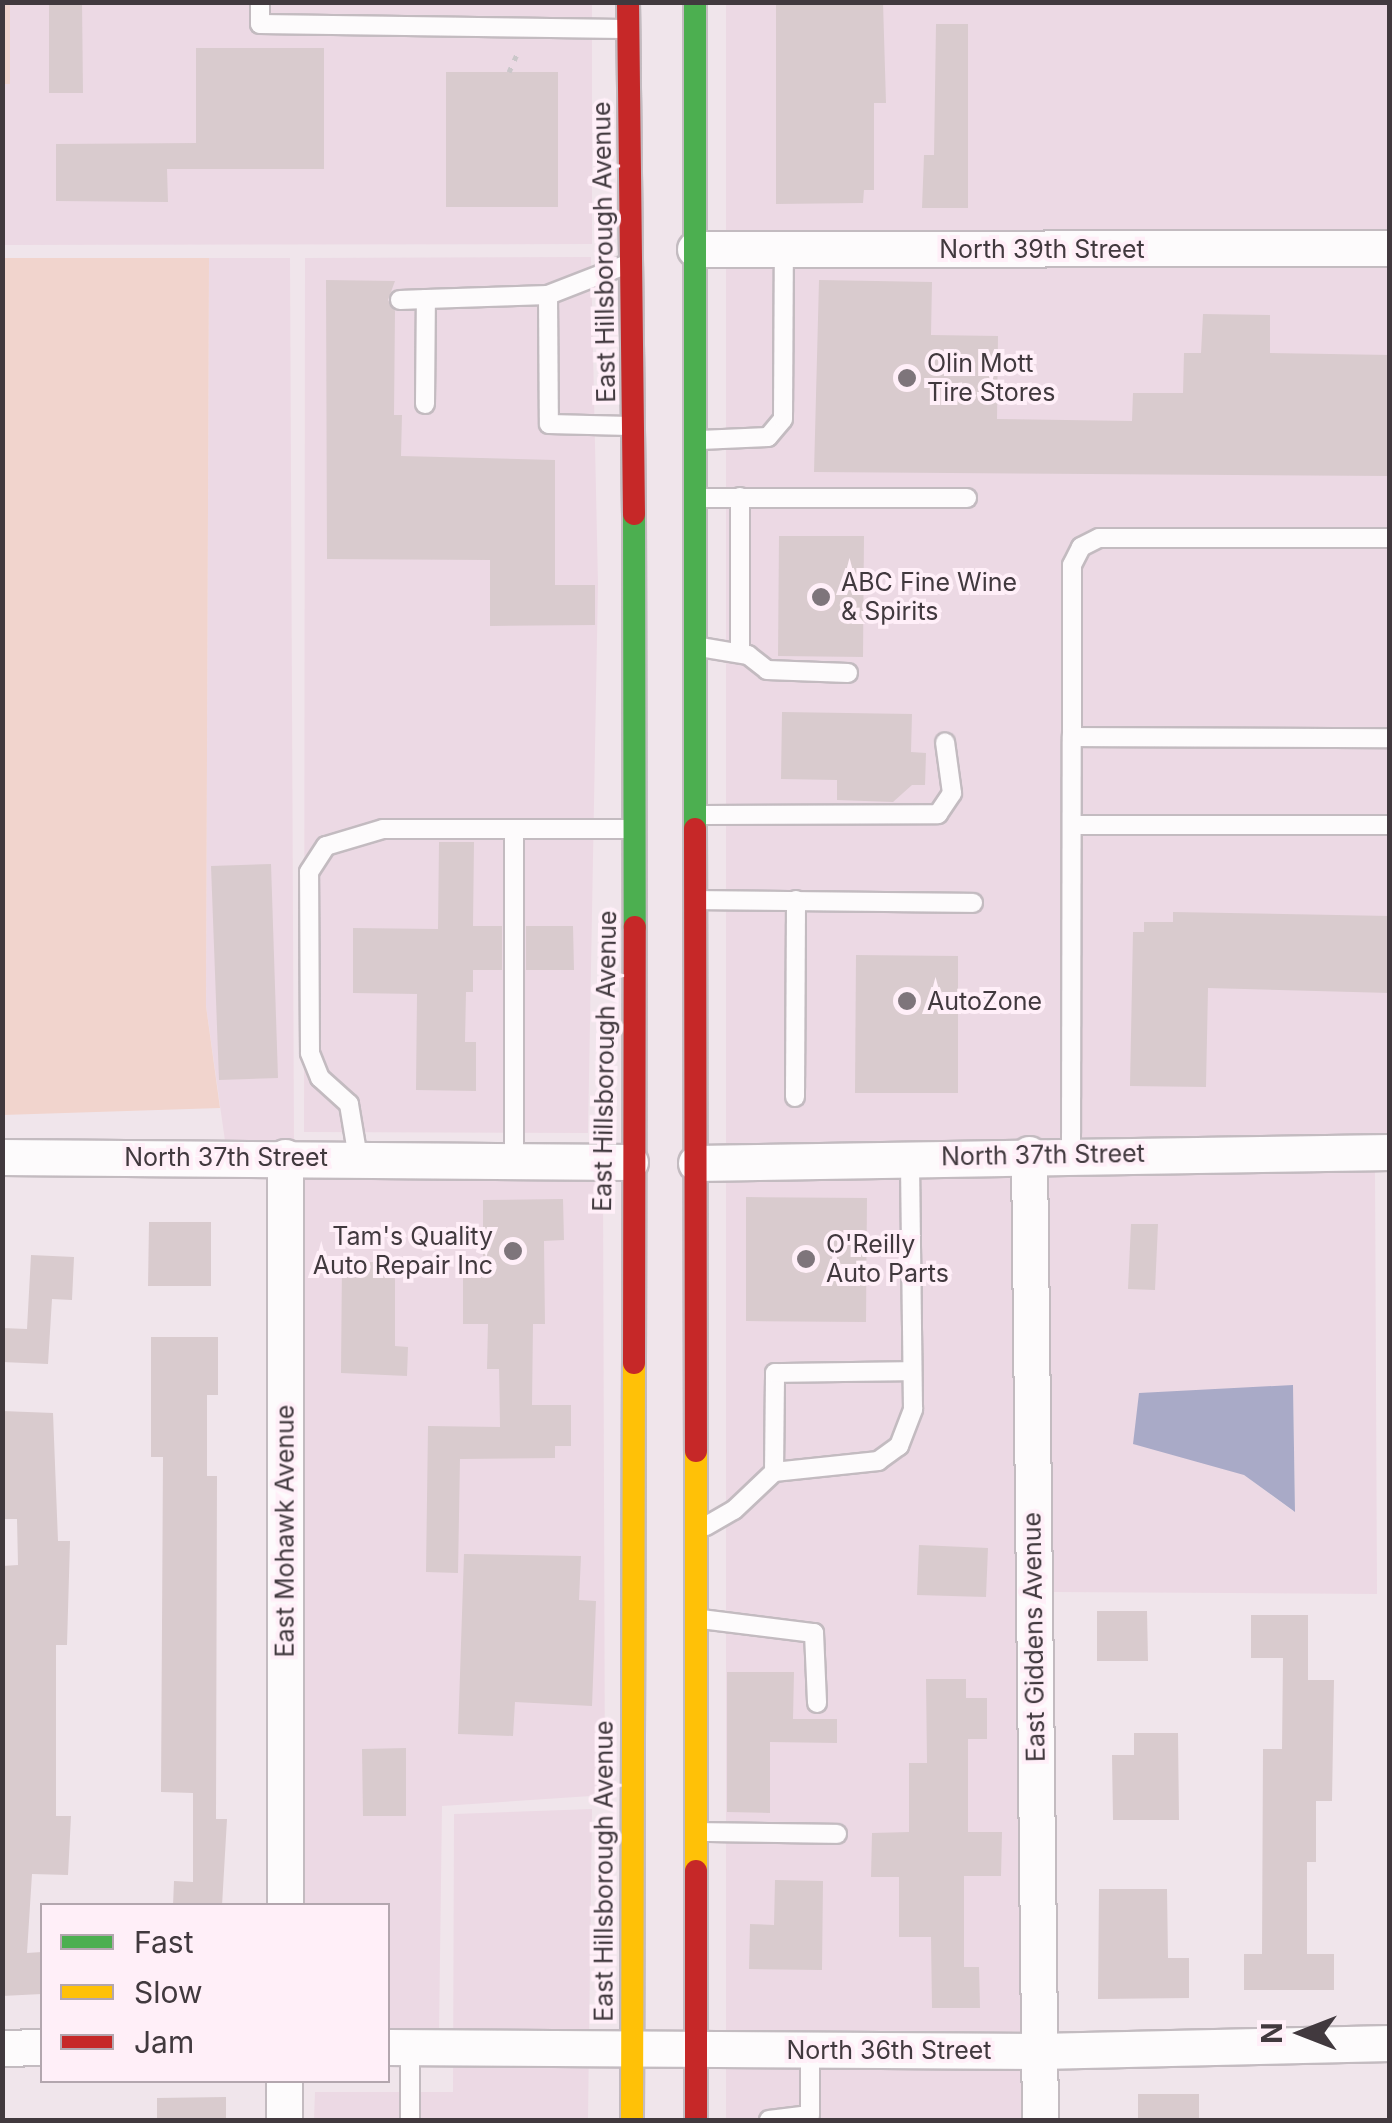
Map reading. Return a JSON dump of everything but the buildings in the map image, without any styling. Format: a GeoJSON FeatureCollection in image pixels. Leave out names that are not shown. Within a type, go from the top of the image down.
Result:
{"type":"FeatureCollection","features":[{"type":"Feature","properties":{"kind":"main road","name":"East Hillsborough Avenue"},"geometry":{"type":"LineString","coordinates":[[628,2],[635,588],[635,1012],[630,1162],[632,2120]]}},
{"type":"Feature","properties":{"kind":"main road"},"geometry":{"type":"LineString","coordinates":[[695,2],[696,2120]]}},
{"type":"Feature","properties":{"kind":"main road"},"geometry":{"type":"LineString","coordinates":[[629,126],[653,191]]}},
{"type":"Feature","properties":{"kind":"main road"},"geometry":{"type":"LineString","coordinates":[[666,214],[695,249]]}},
{"type":"Feature","properties":{"kind":"main road"},"geometry":{"type":"LineString","coordinates":[[635,588],[664,631],[693,646]]}},
{"type":"Feature","properties":{"kind":"main road"},"geometry":{"type":"LineString","coordinates":[[635,1012],[658,1047],[660,1066]]}},
{"type":"Feature","properties":{"kind":"main road"},"geometry":{"type":"LineString","coordinates":[[670,1121],[696,1163]]}},
{"type":"Feature","properties":{"kind":"main road"},"geometry":{"type":"LineString","coordinates":[[630,1162],[656,1197]]}},
{"type":"Feature","properties":{"kind":"main road"},"geometry":{"type":"LineString","coordinates":[[671,1222],[696,1298]]}},
{"type":"Feature","properties":{"kind":"street","name":"North 39th Street"},"geometry":{"type":"LineString","coordinates":[[695,249],[1390,248]]}},
{"type":"Feature","properties":{"kind":"street","name":"North 37th Street"},"geometry":{"type":"LineString","coordinates":[[696,1163],[1030,1154],[1390,1152]]}},
{"type":"Feature","properties":{"kind":"street","name":"East Giddens Avenue"},"geometry":{"type":"LineString","coordinates":[[1030,1154],[1040,2120]]}},
{"type":"Feature","properties":{"kind":"street","name":"East Mohawk Avenue"},"geometry":{"type":"LineString","coordinates":[[285,1157],[285,1903]]}},
{"type":"Feature","properties":{"kind":"street","name":"North 37th Street"},"geometry":{"type":"LineString","coordinates":[[2,1158],[630,1162]]}},
{"type":"Feature","properties":{"kind":"street","name":"North 36th Street"},"geometry":{"type":"LineString","coordinates":[[399,2047],[1039,2051],[1390,2043]]}},
{"type":"Feature","properties":{"kind":"street"},"geometry":{"type":"LineString","coordinates":[[2,2048],[40,2048]]}},
{"type":"Feature","properties":{"kind":"street"},"geometry":{"type":"LineString","coordinates":[[284,2083],[284,2120]]}},
{"type":"Feature","properties":{"kind":"lane"},"geometry":{"type":"LineString","coordinates":[[260,2],[260,24],[628,29]]}},
{"type":"Feature","properties":{"kind":"lane"},"geometry":{"type":"LineString","coordinates":[[694,441],[768,437],[783,419],[784,249]]}},
{"type":"Feature","properties":{"kind":"lane"},"geometry":{"type":"LineString","coordinates":[[400,300],[548,295],[632,262]]}},
{"type":"Feature","properties":{"kind":"lane"},"geometry":{"type":"LineString","coordinates":[[548,295],[549,424],[634,426]]}},
{"type":"Feature","properties":{"kind":"lane"},"geometry":{"type":"LineString","coordinates":[[426,299],[426,404]]}},
{"type":"Feature","properties":{"kind":"lane"},"geometry":{"type":"LineString","coordinates":[[740,497],[740,652]]}},
{"type":"Feature","properties":{"kind":"lane"},"geometry":{"type":"LineString","coordinates":[[694,498],[967,498]]}},
{"type":"Feature","properties":{"kind":"lane"},"geometry":{"type":"LineString","coordinates":[[1071,1154],[1072,565],[1081,547],[1099,538],[1390,538]]}},
{"type":"Feature","properties":{"kind":"lane"},"geometry":{"type":"LineString","coordinates":[[693,646],[740,652],[766,670],[848,673]]}},
{"type":"Feature","properties":{"kind":"lane"},"geometry":{"type":"LineString","coordinates":[[1072,737],[1390,738]]}},
{"type":"Feature","properties":{"kind":"lane"},"geometry":{"type":"LineString","coordinates":[[696,815],[938,814],[952,793],[945,742]]}},
{"type":"Feature","properties":{"kind":"lane"},"geometry":{"type":"LineString","coordinates":[[1072,825],[1390,825]]}},
{"type":"Feature","properties":{"kind":"lane"},"geometry":{"type":"LineString","coordinates":[[358,1158],[349,1104],[320,1078],[310,1053],[309,872],[326,846],[352,835],[634,829]]}},
{"type":"Feature","properties":{"kind":"lane"},"geometry":{"type":"LineString","coordinates":[[514,830],[514,1160]]}},
{"type":"Feature","properties":{"kind":"lane"},"geometry":{"type":"LineString","coordinates":[[696,900],[973,903]]}},
{"type":"Feature","properties":{"kind":"lane"},"geometry":{"type":"LineString","coordinates":[[794,1097],[796,900]]}},
{"type":"Feature","properties":{"kind":"lane"},"geometry":{"type":"LineString","coordinates":[[696,1532],[734,1510],[774,1472],[878,1461],[900,1446],[913,1409],[910,1157]]}},
{"type":"Feature","properties":{"kind":"lane"},"geometry":{"type":"LineString","coordinates":[[774,1472],[775,1372],[912,1371]]}},
{"type":"Feature","properties":{"kind":"lane"},"geometry":{"type":"LineString","coordinates":[[695,1618],[814,1632],[817,1703]]}},
{"type":"Feature","properties":{"kind":"lane"},"geometry":{"type":"LineString","coordinates":[[695,1832],[838,1834]]}},
{"type":"Feature","properties":{"kind":"lane"},"geometry":{"type":"LineString","coordinates":[[399,2047],[410,2120]]}},
{"type":"Feature","properties":{"kind":"lane"},"geometry":{"type":"LineString","coordinates":[[768,2120],[810,2115],[810,2049]]}},
{"type":"Feature","properties":{"kind":"shaded area"},"geometry":{"type":"Polygon","coordinates":[[[2,3],[592,3],[592,244],[3,245],[2,3]]]}},
{"type":"Feature","properties":{"kind":"shaded area"},"geometry":{"type":"Polygon","coordinates":[[[2,3],[10,3],[10,84],[3,84],[2,3]]]}},
{"type":"Feature","properties":{"kind":"shaded area"},"geometry":{"type":"Polygon","coordinates":[[[726,3],[1389,3],[1389,233],[726,234],[726,3]]]}},
{"type":"Feature","properties":{"kind":"shaded area"},"geometry":{"type":"Polygon","coordinates":[[[591,257],[598,584],[588,1133],[304,1132],[305,258],[591,257]]]}},
{"type":"Feature","properties":{"kind":"shaded area"},"geometry":{"type":"Polygon","coordinates":[[[3,258],[209,258],[206,1006],[220,1108],[3,1115],[3,258]]]}},
{"type":"Feature","properties":{"kind":"shaded area"},"geometry":{"type":"Polygon","coordinates":[[[209,258],[290,258],[294,1141],[225,1141],[206,1006],[209,258]]]}},
{"type":"Feature","properties":{"kind":"shaded area"},"geometry":{"type":"Polygon","coordinates":[[[1389,263],[1389,1137],[726,1147],[726,264],[1389,263]]]}},
{"type":"Feature","properties":{"kind":"shaded area"},"geometry":{"type":"Polygon","coordinates":[[[1375,1168],[1377,1594],[1054,1592],[1054,1878],[1047,1169],[1375,1168]],[[1293,1385],[1244,1475],[1295,1511],[1293,1385]]]}},
{"type":"Feature","properties":{"kind":"shaded area"},"geometry":{"type":"Polygon","coordinates":[[[1012,1170],[1022,2035],[726,2034],[726,1177],[1012,1170]]]}},
{"type":"Feature","properties":{"kind":"shaded area"},"geometry":{"type":"Polygon","coordinates":[[[302,1172],[603,1176],[605,1803],[591,1796],[442,1806],[439,2032],[390,2032],[390,1903],[302,1903],[302,1172]]]}},
{"type":"Feature","properties":{"kind":"shaded area"},"geometry":{"type":"Polygon","coordinates":[[[592,1809],[588,2120],[314,2120],[315,2092],[453,2092],[454,1814],[592,1809]]]}},
{"type":"Feature","properties":{"kind":"shaded area"},"geometry":{"type":"Polygon","coordinates":[[[726,2064],[1022,2066],[1023,2120],[726,2120],[726,2064]]]}},
{"type":"Feature","properties":{"kind":"water"},"geometry":{"type":"Polygon","coordinates":[[[1293,1385],[1295,1512],[1244,1475],[1133,1444],[1139,1393],[1293,1385]]]}},
{"type":"Feature","properties":{"kind":"traffic: fast"},"geometry":{"type":"LineString","coordinates":[[695,2],[695,829]]}},
{"type":"Feature","properties":{"kind":"traffic: fast"},"geometry":{"type":"LineString","coordinates":[[634,514],[635,927]]}},
{"type":"Feature","properties":{"kind":"traffic: slow"},"geometry":{"type":"LineString","coordinates":[[632,2120],[634,1363]]}},
{"type":"Feature","properties":{"kind":"traffic: slow"},"geometry":{"type":"LineString","coordinates":[[696,1451],[696,1871]]}},
{"type":"Feature","properties":{"kind":"traffic: jam"},"geometry":{"type":"LineString","coordinates":[[628,2],[634,514]]}},
{"type":"Feature","properties":{"kind":"traffic: jam"},"geometry":{"type":"LineString","coordinates":[[695,829],[696,1451]]}},
{"type":"Feature","properties":{"kind":"traffic: jam"},"geometry":{"type":"LineString","coordinates":[[634,1363],[635,927]]}},
{"type":"Feature","properties":{"kind":"traffic: jam"},"geometry":{"type":"LineString","coordinates":[[696,1871],[696,2120]]}},
{"type":"Feature","properties":{"kind":"place","name":"Olin Mott Tire Stores"},"geometry":{"type":"Point","coordinates":[907,378]}},
{"type":"Feature","properties":{"kind":"place","name":"ABC Fine Wine & Spirits"},"geometry":{"type":"Point","coordinates":[821,597]}},
{"type":"Feature","properties":{"kind":"place","name":"AutoZone"},"geometry":{"type":"Point","coordinates":[907,1001]}},
{"type":"Feature","properties":{"kind":"place","name":"Tam's Quality Auto Repair Inc"},"geometry":{"type":"Point","coordinates":[513,1251]}},
{"type":"Feature","properties":{"kind":"place","name":"O'Reilly Auto Parts"},"geometry":{"type":"Point","coordinates":[806,1259]}}]}
